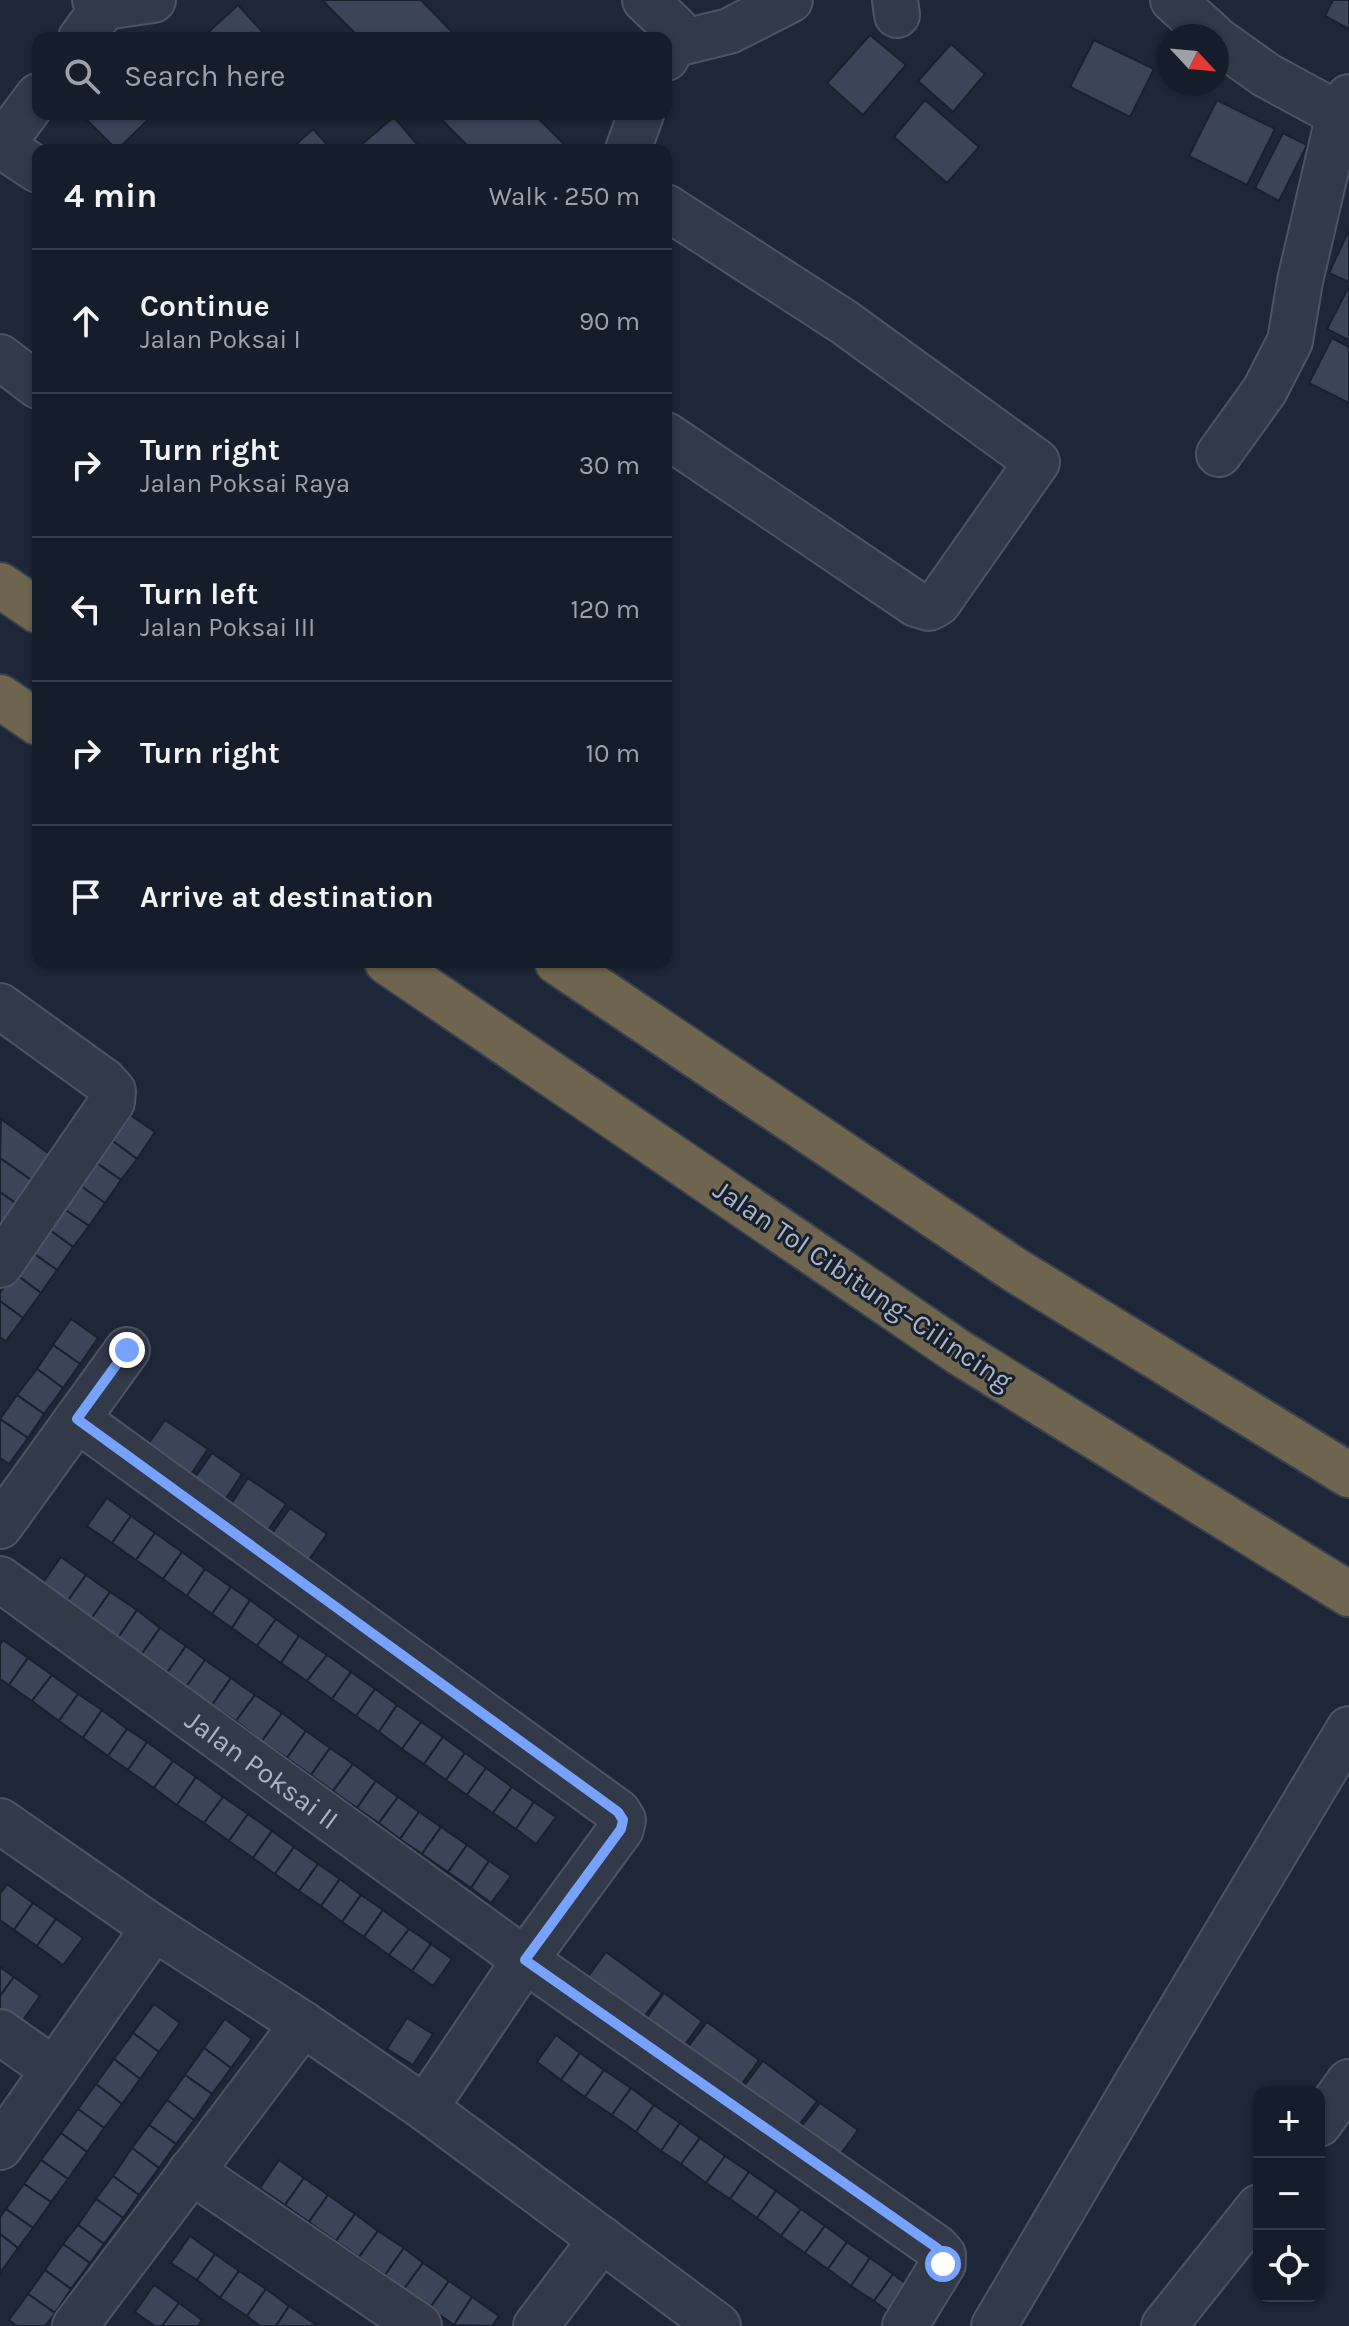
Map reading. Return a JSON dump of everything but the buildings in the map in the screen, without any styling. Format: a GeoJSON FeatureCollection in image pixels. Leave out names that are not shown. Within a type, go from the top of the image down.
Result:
{"type":"FeatureCollection","features":[{"type":"Feature","properties":{"kind":"highway"},"geometry":{"type":"LineString","coordinates":[[0,585],[32,607]]}},
{"type":"Feature","properties":{"kind":"highway"},"geometry":{"type":"LineString","coordinates":[[0,697],[32,719]]}},
{"type":"Feature","properties":{"kind":"highway","name":"Jalan Tol Cibitung–Cilincing"},"geometry":{"type":"LineString","coordinates":[[396,968],[960,1353],[1349,1594]]}},
{"type":"Feature","properties":{"kind":"highway"},"geometry":{"type":"LineString","coordinates":[[566,968],[1015,1270],[1349,1475]]}},
{"type":"Feature","properties":{"kind":"street"},"geometry":{"type":"LineString","coordinates":[[93,15],[153,0]]}},
{"type":"Feature","properties":{"kind":"street"},"geometry":{"type":"LineString","coordinates":[[645,0],[675,28],[672,40]]}},
{"type":"Feature","properties":{"kind":"street"},"geometry":{"type":"LineString","coordinates":[[672,50],[729,31],[790,0]]}},
{"type":"Feature","properties":{"kind":"street"},"geometry":{"type":"LineString","coordinates":[[1173,0],[1200,24]]}},
{"type":"Feature","properties":{"kind":"street"},"geometry":{"type":"LineString","coordinates":[[1219,454],[1265,390],[1290,341],[1300,281],[1346,110],[1266,75],[1229,48]]}},
{"type":"Feature","properties":{"kind":"street"},"geometry":{"type":"LineString","coordinates":[[32,104],[0,145],[32,166]]}},
{"type":"Feature","properties":{"kind":"street"},"geometry":{"type":"LineString","coordinates":[[630,144],[639,120]]}},
{"type":"Feature","properties":{"kind":"street"},"geometry":{"type":"LineString","coordinates":[[672,211],[844,322],[1037,462],[938,603],[929,608],[916,604],[672,439]]}},
{"type":"Feature","properties":{"kind":"street"},"geometry":{"type":"LineString","coordinates":[[0,357],[32,381]]}},
{"type":"Feature","properties":{"kind":"street"},"geometry":{"type":"LineString","coordinates":[[0,1006],[104,1081],[113,1091],[112,1102],[0,1265]]}},
{"type":"Feature","properties":{"kind":"street"},"geometry":{"type":"LineString","coordinates":[[0,1526],[127,1350]]}},
{"type":"Feature","properties":{"kind":"street"},"geometry":{"type":"LineString","coordinates":[[77,1419],[618,1812],[623,1820],[621,1829],[525,1960],[425,2108]]}},
{"type":"Feature","properties":{"kind":"street","name":"Jalan Poksai II"},"geometry":{"type":"LineString","coordinates":[[0,1579],[525,1960],[937,2248],[943,2255],[943,2264],[905,2326]]}},
{"type":"Feature","properties":{"kind":"street"},"geometry":{"type":"LineString","coordinates":[[994,2326],[1349,1729]]}},
{"type":"Feature","properties":{"kind":"street"},"geometry":{"type":"LineString","coordinates":[[0,1821],[154,1928],[303,2024],[425,2108],[718,2326]]}},
{"type":"Feature","properties":{"kind":"street"},"geometry":{"type":"LineString","coordinates":[[0,2147],[154,1928]]}},
{"type":"Feature","properties":{"kind":"street"},"geometry":{"type":"LineString","coordinates":[[92,2320],[191,2171],[303,2024]]}},
{"type":"Feature","properties":{"kind":"street"},"geometry":{"type":"LineString","coordinates":[[0,2032],[54,2070]]}},
{"type":"Feature","properties":{"kind":"street"},"geometry":{"type":"LineString","coordinates":[[1325,2116],[1349,2082]]}},
{"type":"Feature","properties":{"kind":"street"},"geometry":{"type":"LineString","coordinates":[[191,2171],[419,2326]]}},
{"type":"Feature","properties":{"kind":"street"},"geometry":{"type":"LineString","coordinates":[[1164,2326],[1253,2215]]}},
{"type":"Feature","properties":{"kind":"street"},"geometry":{"type":"LineString","coordinates":[[536,2326],[602,2239]]}},
{"type":"Feature","properties":{"kind":"route"},"geometry":{"type":"LineString","coordinates":[[127,1350],[77,1419],[618,1812],[623,1820],[621,1829],[525,1960],[937,2248],[943,2255],[943,2264]]}}]}
